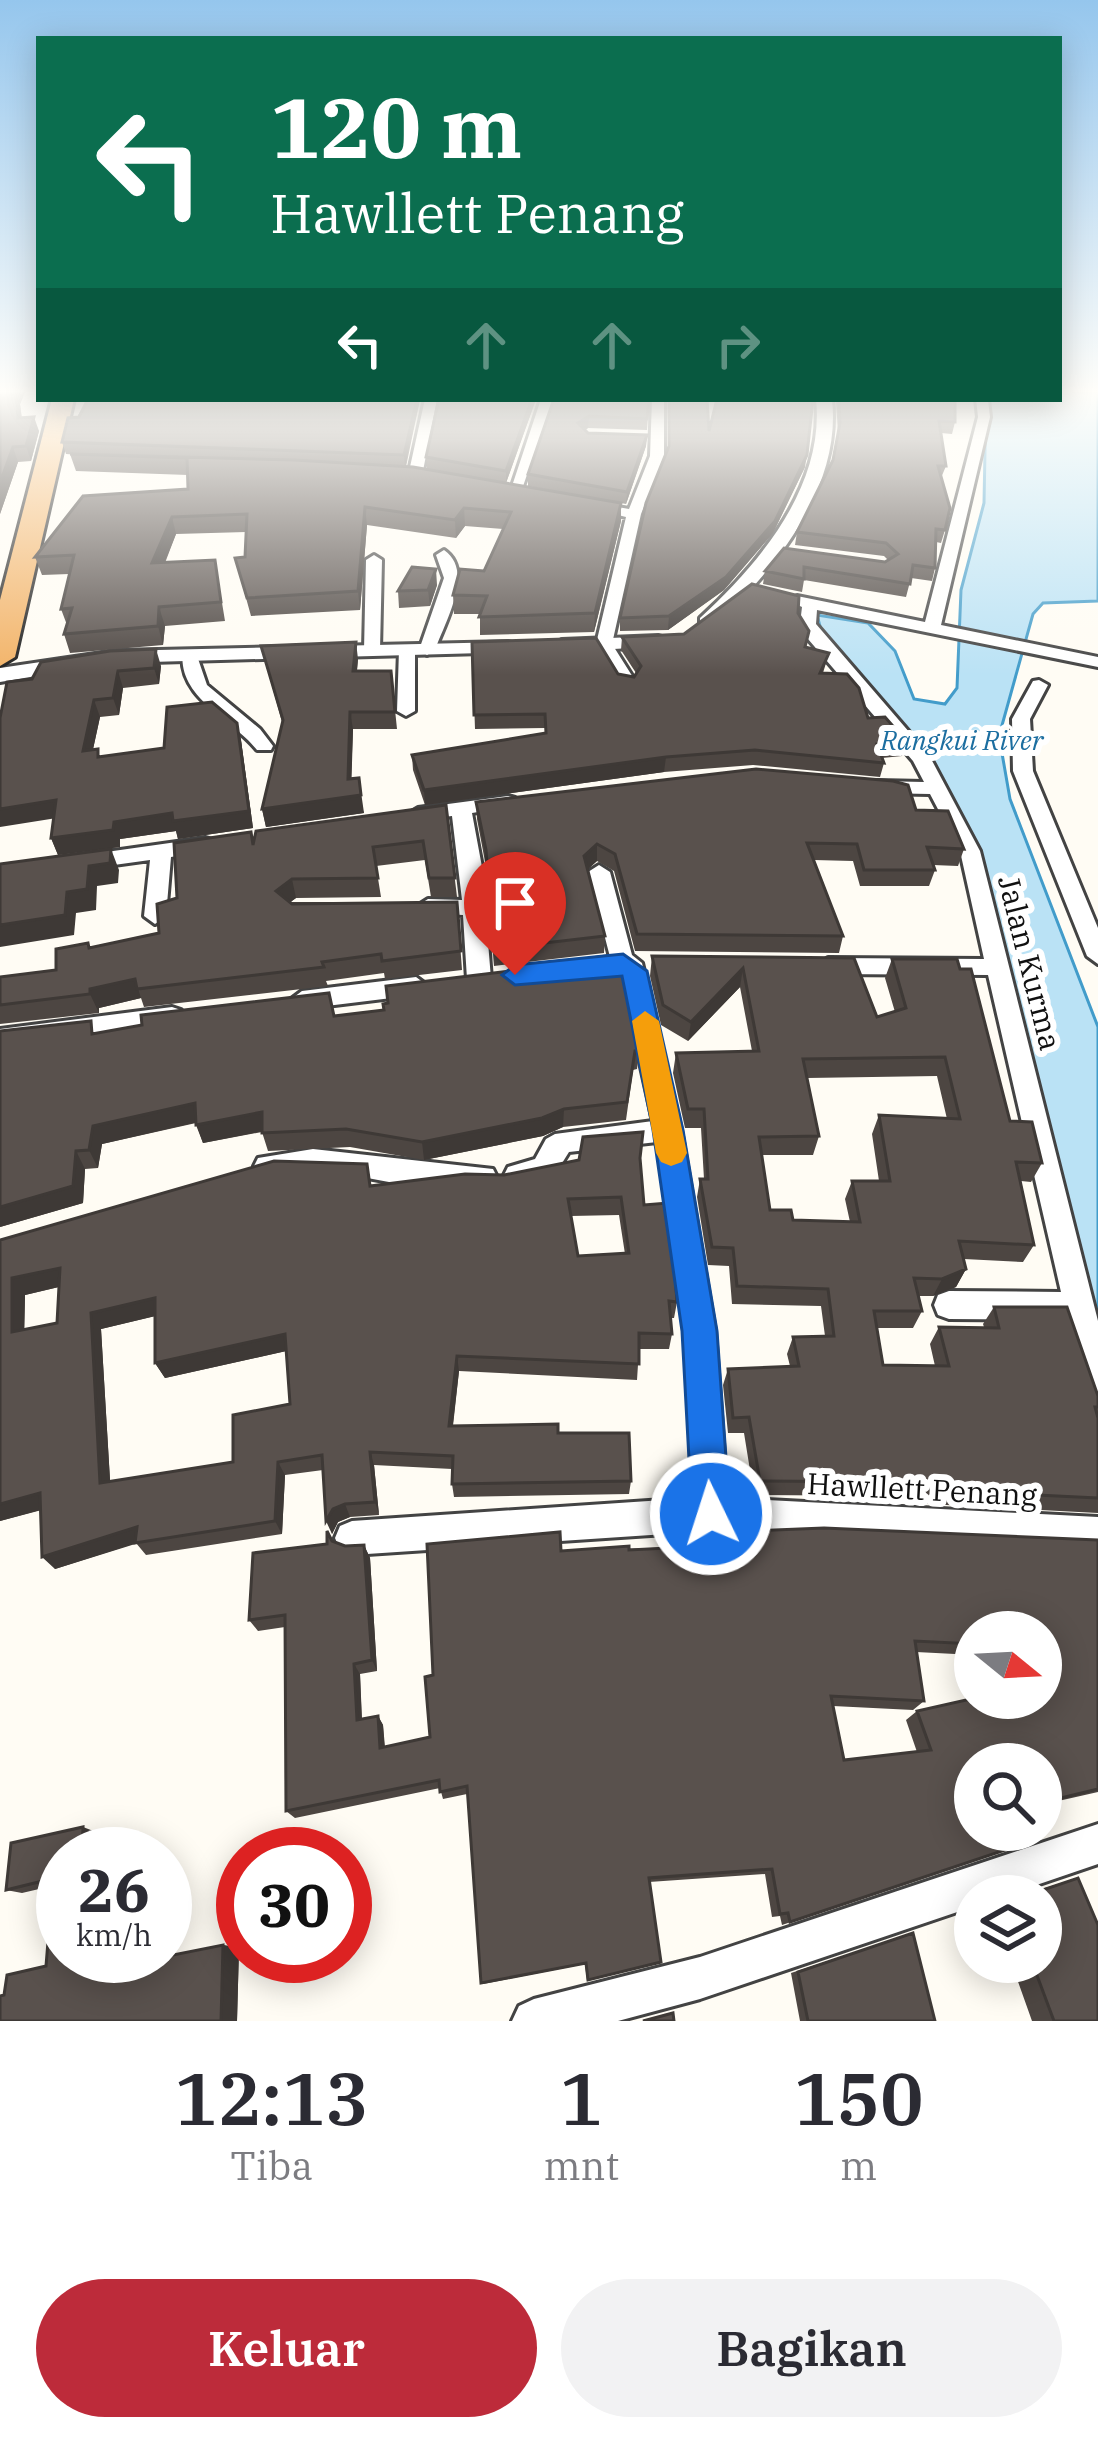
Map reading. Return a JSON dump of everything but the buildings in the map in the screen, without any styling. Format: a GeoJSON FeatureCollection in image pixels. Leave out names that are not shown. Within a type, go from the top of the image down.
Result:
{"type":"FeatureCollection","features":[{"type":"Feature","properties":{"kind":"highway"},"geometry":{"type":"LineString","coordinates":[[0,657],[4,621],[50,486]]}},
{"type":"Feature","properties":{"kind":"street"},"geometry":{"type":"LineString","coordinates":[[513,495],[516,486]]}},
{"type":"Feature","properties":{"kind":"street"},"geometry":{"type":"LineString","coordinates":[[627,682],[604,644],[644,486]]}},
{"type":"Feature","properties":{"kind":"street"},"geometry":{"type":"LineString","coordinates":[[0,675],[81,661],[189,653],[650,643],[685,636],[780,552],[815,486]]}},
{"type":"Feature","properties":{"kind":"street"},"geometry":{"type":"LineString","coordinates":[[968,486],[932,629],[1098,662]]}},
{"type":"Feature","properties":{"kind":"street"},"geometry":{"type":"LineString","coordinates":[[495,492],[536,499]]}},
{"type":"Feature","properties":{"kind":"street"},"geometry":{"type":"LineString","coordinates":[[583,506],[634,514]]}},
{"type":"Feature","properties":{"kind":"street"},"geometry":{"type":"LineString","coordinates":[[406,711],[417,650],[452,578],[444,555]]}},
{"type":"Feature","properties":{"kind":"street"},"geometry":{"type":"LineString","coordinates":[[372,650],[374,560]]}},
{"type":"Feature","properties":{"kind":"street"},"geometry":{"type":"LineString","coordinates":[[742,589],[764,594]]}},
{"type":"Feature","properties":{"kind":"street","name":"Jalan Kurma"},"geometry":{"type":"LineString","coordinates":[[932,629],[798,601],[814,635],[894,724],[940,788],[970,851],[1098,1384]]}},
{"type":"Feature","properties":{"kind":"street"},"geometry":{"type":"LineString","coordinates":[[189,653],[191,671],[208,699],[225,715],[251,726],[264,746]]}},
{"type":"Feature","properties":{"kind":"street"},"geometry":{"type":"LineString","coordinates":[[1039,685],[1019,730],[1023,771],[1098,956]]}},
{"type":"Feature","properties":{"kind":"street"},"geometry":{"type":"LineString","coordinates":[[845,787],[940,788]]}},
{"type":"Feature","properties":{"kind":"street"},"geometry":{"type":"LineString","coordinates":[[403,817],[525,800]]}},
{"type":"Feature","properties":{"kind":"street"},"geometry":{"type":"LineString","coordinates":[[280,1003],[489,978],[460,808]]}},
{"type":"Feature","properties":{"kind":"street"},"geometry":{"type":"LineString","coordinates":[[69,865],[238,840]]}},
{"type":"Feature","properties":{"kind":"street"},"geometry":{"type":"LineString","coordinates":[[155,916],[161,851]]}},
{"type":"Feature","properties":{"kind":"street"},"geometry":{"type":"LineString","coordinates":[[599,872],[635,964],[668,1130],[700,1331],[711,1514]]}},
{"type":"Feature","properties":{"kind":"street"},"geometry":{"type":"LineString","coordinates":[[404,907],[474,908]]}},
{"type":"Feature","properties":{"kind":"street"},"geometry":{"type":"LineString","coordinates":[[561,970],[635,964]]}},
{"type":"Feature","properties":{"kind":"street"},"geometry":{"type":"LineString","coordinates":[[791,965],[999,967]]}},
{"type":"Feature","properties":{"kind":"street"},"geometry":{"type":"LineString","coordinates":[[0,1038],[210,1012]]}},
{"type":"Feature","properties":{"kind":"street"},"geometry":{"type":"LineString","coordinates":[[247,1173],[313,1160],[391,1171],[504,1177],[544,1168],[555,1147],[564,1142],[668,1130]]}},
{"type":"Feature","properties":{"kind":"street"},"geometry":{"type":"LineString","coordinates":[[949,1305],[1078,1306]]}},
{"type":"Feature","properties":{"kind":"street","name":"Hawllett Penang"},"geometry":{"type":"LineString","coordinates":[[352,1538],[711,1514],[1098,1534]]}},
{"type":"Feature","properties":{"kind":"street"},"geometry":{"type":"LineString","coordinates":[[533,2021],[700,1978],[1098,1844]]}},
{"type":"Feature","properties":{"kind":"water","name":"Rangkui River"},"geometry":{"type":"Polygon","coordinates":[[[984,486],[1098,486],[1098,601],[1043,603],[1033,614],[999,736],[1010,799],[1098,1027],[1098,1323],[965,822],[935,769],[821,630],[817,615],[868,623],[895,651],[914,699],[945,704],[957,688],[961,590],[984,486]]]}},
{"type":"Feature","properties":{"kind":"slow traffic"},"geometry":{"type":"LineString","coordinates":[[645,1021],[671,1153]]}},
{"type":"Feature","properties":{"kind":"route"},"geometry":{"type":"LineString","coordinates":[[515,975],[623,964],[630,964],[634,971],[668,1130],[700,1331],[711,1514]]}}]}
